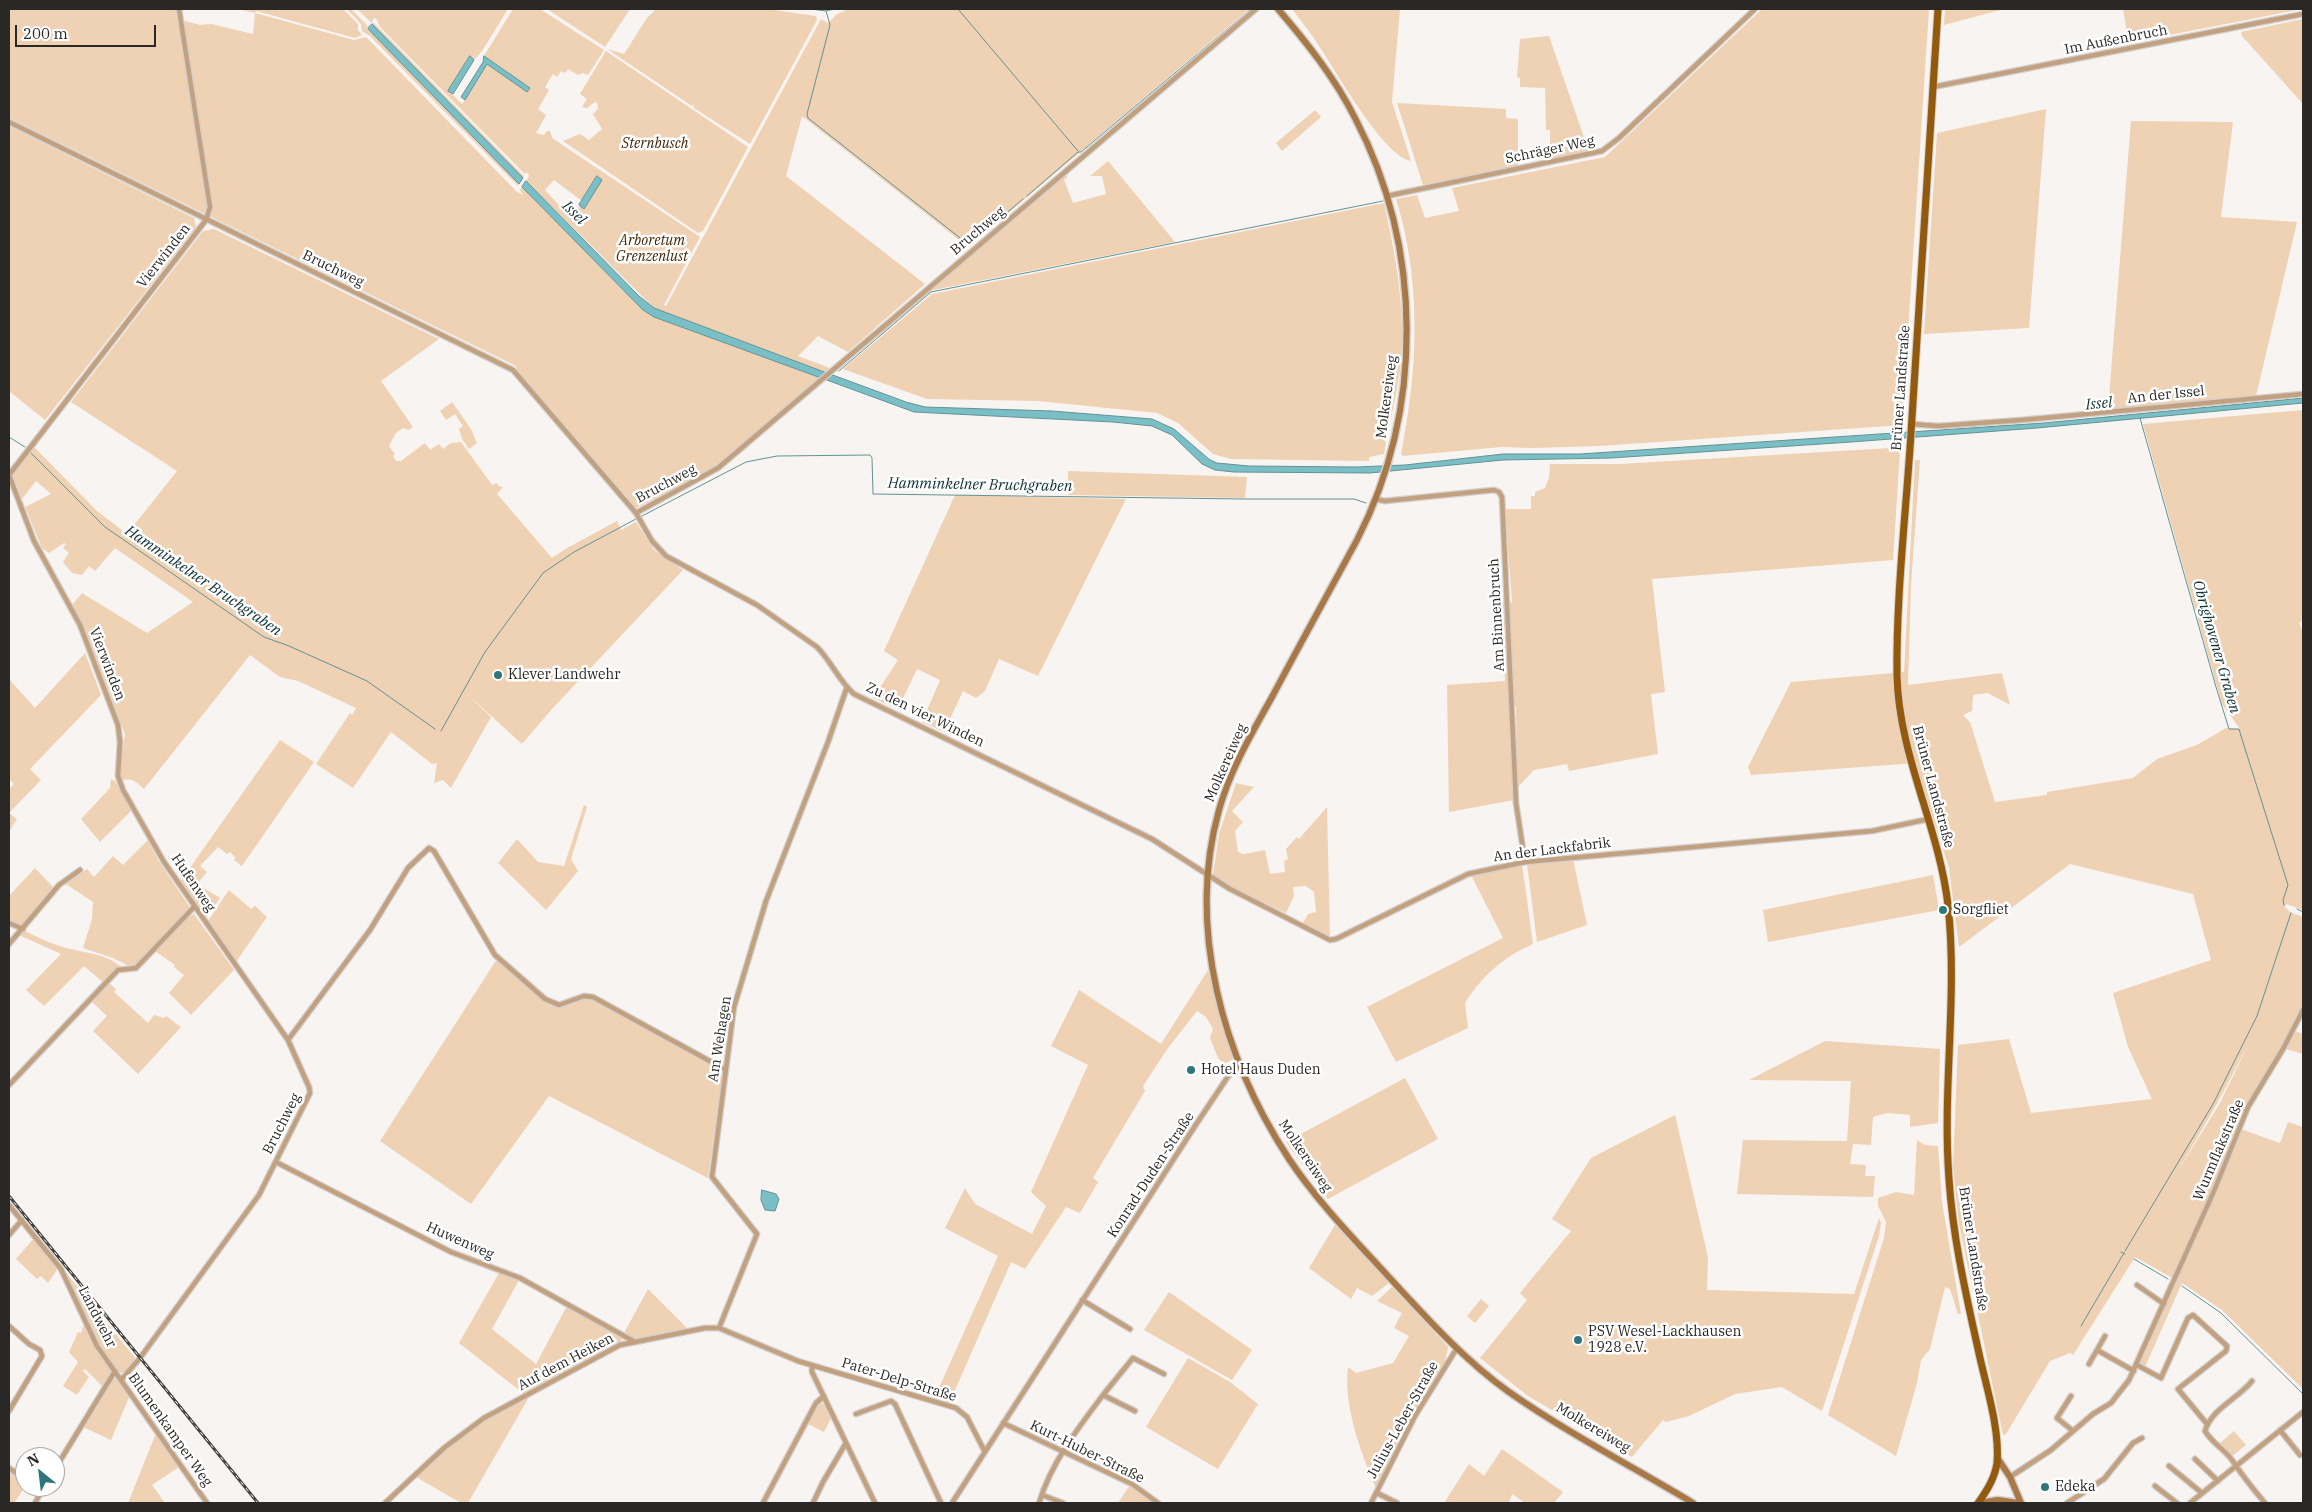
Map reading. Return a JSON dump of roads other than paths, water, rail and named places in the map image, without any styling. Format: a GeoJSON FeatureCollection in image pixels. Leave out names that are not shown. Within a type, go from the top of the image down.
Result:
{"type":"FeatureCollection","features":[{"type":"Feature","properties":{"kind":"main road","name":"Molkereiweg"},"geometry":{"type":"LineString","coordinates":[[1278,9],[1309,46],[1341,92],[1369,146],[1387,196],[1398,238],[1404,273],[1407,338],[1402,399],[1388,462],[1375,499],[1359,535],[1236,764],[1220,807],[1210,851],[1207,875],[1206,922],[1214,978],[1224,1019],[1240,1064],[1271,1129],[1305,1182],[1335,1218],[1457,1348],[1508,1391],[1526,1403],[1693,1503]]}},
{"type":"Feature","properties":{"kind":"main road","name":"Brüner Landstraße"},"geometry":{"type":"LineString","coordinates":[[1938,9],[1897,652],[1898,680],[1906,744],[1944,880],[1951,937],[1952,982],[1947,1116],[1951,1203],[1960,1268],[1988,1396],[1998,1459],[1996,1471],[1988,1490],[1978,1503]]}},
{"type":"Feature","properties":{"kind":"main road"},"geometry":{"type":"LineString","coordinates":[[1978,1503],[1998,1500],[2020,1503],[2010,1477],[1998,1459]]}},
{"type":"Feature","properties":{"kind":"main road"},"geometry":{"type":"LineString","coordinates":[[1996,1471],[2010,1477]]}},
{"type":"Feature","properties":{"kind":"street","name":"Vierwinden"},"geometry":{"type":"LineString","coordinates":[[118,725],[80,626],[34,541],[9,475],[206,220],[210,207],[179,9]]}},
{"type":"Feature","properties":{"kind":"street","name":"Bruchweg"},"geometry":{"type":"LineString","coordinates":[[9,122],[513,370],[636,513],[718,468],[1256,9]]}},
{"type":"Feature","properties":{"kind":"street","name":"Schräger Weg"},"geometry":{"type":"LineString","coordinates":[[1387,196],[1602,151],[1619,138],[1755,9]]}},
{"type":"Feature","properties":{"kind":"street","name":"Im Außenbruch"},"geometry":{"type":"LineString","coordinates":[[1933,87],[2303,14]]}},
{"type":"Feature","properties":{"kind":"street","name":"An der Issel"},"geometry":{"type":"LineString","coordinates":[[1911,426],[2013,421],[2303,394]]}},
{"type":"Feature","properties":{"kind":"street","name":"Am Binnenbruch"},"geometry":{"type":"LineString","coordinates":[[1375,499],[1385,501],[1494,490],[1499,492],[1502,497],[1516,803],[1525,862]]}},
{"type":"Feature","properties":{"kind":"street","name":"Zu den vier Winden"},"geometry":{"type":"LineString","coordinates":[[636,513],[652,541],[666,556],[757,605],[818,646],[826,655],[846,688],[854,694],[1152,839],[1207,875]]}},
{"type":"Feature","properties":{"kind":"street","name":"Am Wehagen"},"geometry":{"type":"LineString","coordinates":[[719,1328],[757,1234],[712,1177],[734,1007],[766,901],[846,688]]}},
{"type":"Feature","properties":{"kind":"street","name":"Hufenweg"},"geometry":{"type":"LineString","coordinates":[[118,725],[120,742],[117,768],[119,784],[164,862],[288,1040]]}},
{"type":"Feature","properties":{"kind":"street","name":"An der Lackfabrik"},"geometry":{"type":"LineString","coordinates":[[1207,875],[1330,940],[1344,936],[1468,874],[1525,862],[1872,831],[1928,819]]}},
{"type":"Feature","properties":{"kind":"street"},"geometry":{"type":"LineString","coordinates":[[288,1040],[370,930],[408,868],[426,850],[432,848],[495,955],[545,1000],[559,1005],[584,996],[593,997],[726,1070]]}},
{"type":"Feature","properties":{"kind":"street"},"geometry":{"type":"LineString","coordinates":[[9,944],[59,885],[80,870]]}},
{"type":"Feature","properties":{"kind":"street"},"geometry":{"type":"LineString","coordinates":[[9,1085],[118,970],[136,968],[194,907]]}},
{"type":"Feature","properties":{"kind":"street"},"geometry":{"type":"LineString","coordinates":[[9,923],[23,929]]}},
{"type":"Feature","properties":{"kind":"street","name":"Wurmflakstraße"},"geometry":{"type":"LineString","coordinates":[[2010,1477],[2051,1450],[2116,1398],[2134,1371],[2214,1191],[2248,1107],[2283,1049],[2303,1010]]}},
{"type":"Feature","properties":{"kind":"street","name":"Bruchweg"},"geometry":{"type":"LineString","coordinates":[[122,1379],[145,1351],[259,1195],[308,1102],[309,1087],[288,1040]]}},
{"type":"Feature","properties":{"kind":"street","name":"Konrad-Duden-Straße"},"geometry":{"type":"LineString","coordinates":[[952,1503],[1228,1077],[1240,1064]]}},
{"type":"Feature","properties":{"kind":"street","name":"Huwenweg"},"geometry":{"type":"LineString","coordinates":[[276,1162],[451,1252],[520,1278],[635,1342]]}},
{"type":"Feature","properties":{"kind":"street","name":"Landwehr"},"geometry":{"type":"LineString","coordinates":[[9,1205],[61,1269],[97,1346],[115,1371]]}},
{"type":"Feature","properties":{"kind":"street"},"geometry":{"type":"LineString","coordinates":[[9,1235],[22,1220]]}},
{"type":"Feature","properties":{"kind":"street"},"geometry":{"type":"LineString","coordinates":[[2138,1285],[2164,1304]]}},
{"type":"Feature","properties":{"kind":"street"},"geometry":{"type":"LineString","coordinates":[[1082,1300],[1130,1329]]}},
{"type":"Feature","properties":{"kind":"street"},"geometry":{"type":"LineString","coordinates":[[2137,1365],[2161,1378],[2188,1318],[2192,1315],[2227,1346],[2226,1351],[2178,1389],[2207,1424]]}},
{"type":"Feature","properties":{"kind":"street"},"geometry":{"type":"LineString","coordinates":[[9,1326],[29,1344],[40,1350],[42,1356],[9,1411]]}},
{"type":"Feature","properties":{"kind":"street","name":"Auf dem Heiken"},"geometry":{"type":"LineString","coordinates":[[386,1503],[444,1448],[484,1418],[620,1345],[704,1328],[719,1328],[812,1365]]}},
{"type":"Feature","properties":{"kind":"street"},"geometry":{"type":"LineString","coordinates":[[2089,1364],[2105,1336]]}},
{"type":"Feature","properties":{"kind":"street","name":"Julius-Leber-Straße"},"geometry":{"type":"LineString","coordinates":[[1371,1503],[1411,1423],[1457,1348]]}},
{"type":"Feature","properties":{"kind":"street"},"geometry":{"type":"LineString","coordinates":[[2097,1350],[2134,1371]]}},
{"type":"Feature","properties":{"kind":"street"},"geometry":{"type":"LineString","coordinates":[[1039,1503],[1050,1474],[1080,1424],[1132,1358],[1164,1374]]}},
{"type":"Feature","properties":{"kind":"street"},"geometry":{"type":"LineString","coordinates":[[812,1365],[812,1372],[875,1503]]}},
{"type":"Feature","properties":{"kind":"street","name":"Pater-Delp-Straße"},"geometry":{"type":"LineString","coordinates":[[812,1365],[962,1411],[971,1422],[985,1452]]}},
{"type":"Feature","properties":{"kind":"street"},"geometry":{"type":"LineString","coordinates":[[65,1453],[115,1371]]}},
{"type":"Feature","properties":{"kind":"street","name":"Blumenkamper Weg"},"geometry":{"type":"LineString","coordinates":[[115,1371],[206,1503]]}},
{"type":"Feature","properties":{"kind":"street"},"geometry":{"type":"LineString","coordinates":[[2252,1381],[2244,1391],[2218,1412],[2207,1424],[2205,1431],[2232,1460],[2235,1467],[2266,1503]]}},
{"type":"Feature","properties":{"kind":"street"},"geometry":{"type":"LineString","coordinates":[[1103,1395],[1135,1412]]}},
{"type":"Feature","properties":{"kind":"street"},"geometry":{"type":"LineString","coordinates":[[763,1503],[816,1403],[824,1396]]}},
{"type":"Feature","properties":{"kind":"street"},"geometry":{"type":"LineString","coordinates":[[2071,1396],[2056,1418],[2073,1431]]}},
{"type":"Feature","properties":{"kind":"street"},"geometry":{"type":"LineString","coordinates":[[856,1414],[885,1402],[891,1401],[895,1404],[940,1503]]}},
{"type":"Feature","properties":{"kind":"street"},"geometry":{"type":"LineString","coordinates":[[2190,1503],[2303,1412]]}},
{"type":"Feature","properties":{"kind":"street","name":"Kurt-Huber-Straße"},"geometry":{"type":"LineString","coordinates":[[1004,1423],[1132,1484],[1158,1503]]}},
{"type":"Feature","properties":{"kind":"street"},"geometry":{"type":"LineString","coordinates":[[2280,1430],[2300,1455]]}},
{"type":"Feature","properties":{"kind":"street"},"geometry":{"type":"LineString","coordinates":[[2067,1503],[2104,1479],[2133,1443],[2142,1438]]}},
{"type":"Feature","properties":{"kind":"street"},"geometry":{"type":"LineString","coordinates":[[813,1503],[846,1442]]}},
{"type":"Feature","properties":{"kind":"street"},"geometry":{"type":"LineString","coordinates":[[2195,1459],[2218,1481]]}},
{"type":"Feature","properties":{"kind":"street"},"geometry":{"type":"LineString","coordinates":[[2169,1466],[2202,1493]]}},
{"type":"Feature","properties":{"kind":"street"},"geometry":{"type":"LineString","coordinates":[[2155,1486],[2177,1503]]}},
{"type":"Feature","properties":{"kind":"street"},"geometry":{"type":"LineString","coordinates":[[1377,1493],[1397,1503]]}},
{"type":"Feature","properties":{"kind":"street"},"geometry":{"type":"LineString","coordinates":[[1042,1495],[1063,1503]]}},
{"type":"Feature","properties":{"kind":"water"},"geometry":{"type":"Polygon","coordinates":[[[372,24],[523,178],[519,184],[370,31],[368,28],[372,24]]]}},
{"type":"Feature","properties":{"kind":"water"},"geometry":{"type":"Polygon","coordinates":[[[470,56],[474,60],[453,94],[448,91],[470,56]]]}},
{"type":"Feature","properties":{"kind":"water"},"geometry":{"type":"Polygon","coordinates":[[[484,56],[530,88],[527,92],[487,64],[465,100],[461,97],[483,62],[484,56]]]}},
{"type":"Feature","properties":{"kind":"water"},"geometry":{"type":"Polygon","coordinates":[[[597,176],[602,180],[584,209],[579,205],[597,176]]]}},
{"type":"Feature","properties":{"kind":"water"},"geometry":{"type":"Polygon","coordinates":[[[526,181],[639,296],[654,308],[827,373],[821,378],[654,317],[643,310],[522,187],[526,181]]]}},
{"type":"Feature","properties":{"kind":"water"},"geometry":{"type":"Polygon","coordinates":[[[830,374],[906,402],[925,407],[1052,411],[1152,419],[1174,429],[1210,460],[1217,463],[1249,466],[1356,467],[1405,465],[1503,454],[1580,454],[2044,423],[2303,398],[2303,403],[2037,428],[1611,458],[1503,460],[1370,473],[1234,472],[1215,470],[1202,464],[1172,435],[1152,426],[1113,422],[914,412],[824,379],[830,374]]]}},
{"type":"Feature","properties":{"kind":"water"},"geometry":{"type":"Polygon","coordinates":[[[762,1190],[776,1194],[779,1199],[775,1211],[765,1210],[761,1200],[762,1190]]]}},
{"type":"Feature","properties":{"kind":"waterway"},"geometry":{"type":"LineString","coordinates":[[810,9],[826,11],[834,9]]}},
{"type":"Feature","properties":{"kind":"waterway"},"geometry":{"type":"LineString","coordinates":[[958,9],[1078,151]]}},
{"type":"Feature","properties":{"kind":"waterway"},"geometry":{"type":"LineString","coordinates":[[1027,196],[1251,9]]}},
{"type":"Feature","properties":{"kind":"waterway"},"geometry":{"type":"LineString","coordinates":[[826,11],[830,25],[807,114],[808,118],[969,245],[1023,199]]}},
{"type":"Feature","properties":{"kind":"waterway"},"geometry":{"type":"LineString","coordinates":[[839,371],[931,292],[1383,201]]}},
{"type":"Feature","properties":{"kind":"waterway","name":"Obrighovener Graben"},"geometry":{"type":"LineString","coordinates":[[2140,418],[2229,729],[2239,729],[2288,885],[2283,900],[2284,905]]}},
{"type":"Feature","properties":{"kind":"waterway","name":"Hamminkelner Bruchgraben"},"geometry":{"type":"LineString","coordinates":[[9,437],[25,447]]}},
{"type":"Feature","properties":{"kind":"waterway","name":"Hamminkelner Bruchgraben"},"geometry":{"type":"LineString","coordinates":[[31,453],[105,527],[264,637],[289,646],[367,681],[435,729]]}},
{"type":"Feature","properties":{"kind":"waterway","name":"Hamminkelner Bruchgraben"},"geometry":{"type":"LineString","coordinates":[[642,516],[746,462],[777,456],[870,455],[872,458],[873,494],[1354,499],[1366,503]]}},
{"type":"Feature","properties":{"kind":"waterway","name":"Hamminkelner Bruchgraben"},"geometry":{"type":"LineString","coordinates":[[441,731],[485,652],[543,573],[574,552],[636,519]]}},
{"type":"Feature","properties":{"kind":"waterway","name":"Obrighovener Graben"},"geometry":{"type":"LineString","coordinates":[[2297,909],[2303,912]]}},
{"type":"Feature","properties":{"kind":"waterway"},"geometry":{"type":"LineString","coordinates":[[2125,1251],[2213,1104],[2257,1016],[2291,913]]}},
{"type":"Feature","properties":{"kind":"waterway"},"geometry":{"type":"LineString","coordinates":[[2121,1252],[2125,1254]]}},
{"type":"Feature","properties":{"kind":"waterway"},"geometry":{"type":"LineString","coordinates":[[2081,1326],[2124,1253]]}},
{"type":"Feature","properties":{"kind":"waterway"},"geometry":{"type":"LineString","coordinates":[[2134,1259],[2168,1279]]}},
{"type":"Feature","properties":{"kind":"waterway"},"geometry":{"type":"LineString","coordinates":[[2182,1286],[2221,1313],[2303,1394]]}},
{"type":"Feature","properties":{"kind":"railway"},"geometry":{"type":"LineString","coordinates":[[9,1196],[258,1503]]}},
{"type":"Feature","properties":{"kind":"place","name":"Klever Landwehr"},"geometry":{"type":"Point","coordinates":[498,675]}},
{"type":"Feature","properties":{"kind":"place","name":"Sorgfliet"},"geometry":{"type":"Point","coordinates":[1943,910]}},
{"type":"Feature","properties":{"kind":"place","name":"Hotel Haus Duden"},"geometry":{"type":"Point","coordinates":[1191,1070]}},
{"type":"Feature","properties":{"kind":"place","name":"PSV Wesel-Lackhausen 1928 e.V."},"geometry":{"type":"Point","coordinates":[1578,1340]}},
{"type":"Feature","properties":{"kind":"place","name":"Edeka"},"geometry":{"type":"Point","coordinates":[2045,1487]}},
{"type":"Feature","properties":{"kind":"park label","name":"Sternbusch"},"geometry":{"type":"Point","coordinates":[655,144]}},
{"type":"Feature","properties":{"kind":"park label","name":"Arboretum Grenzenlust"},"geometry":{"type":"Point","coordinates":[652,250]}},
{"type":"Feature","properties":{"kind":"water label","name":"Issel"},"geometry":{"type":"Point","coordinates":[574,213]}},
{"type":"Feature","properties":{"kind":"water label","name":"Issel"},"geometry":{"type":"Point","coordinates":[2099,404]}}]}
